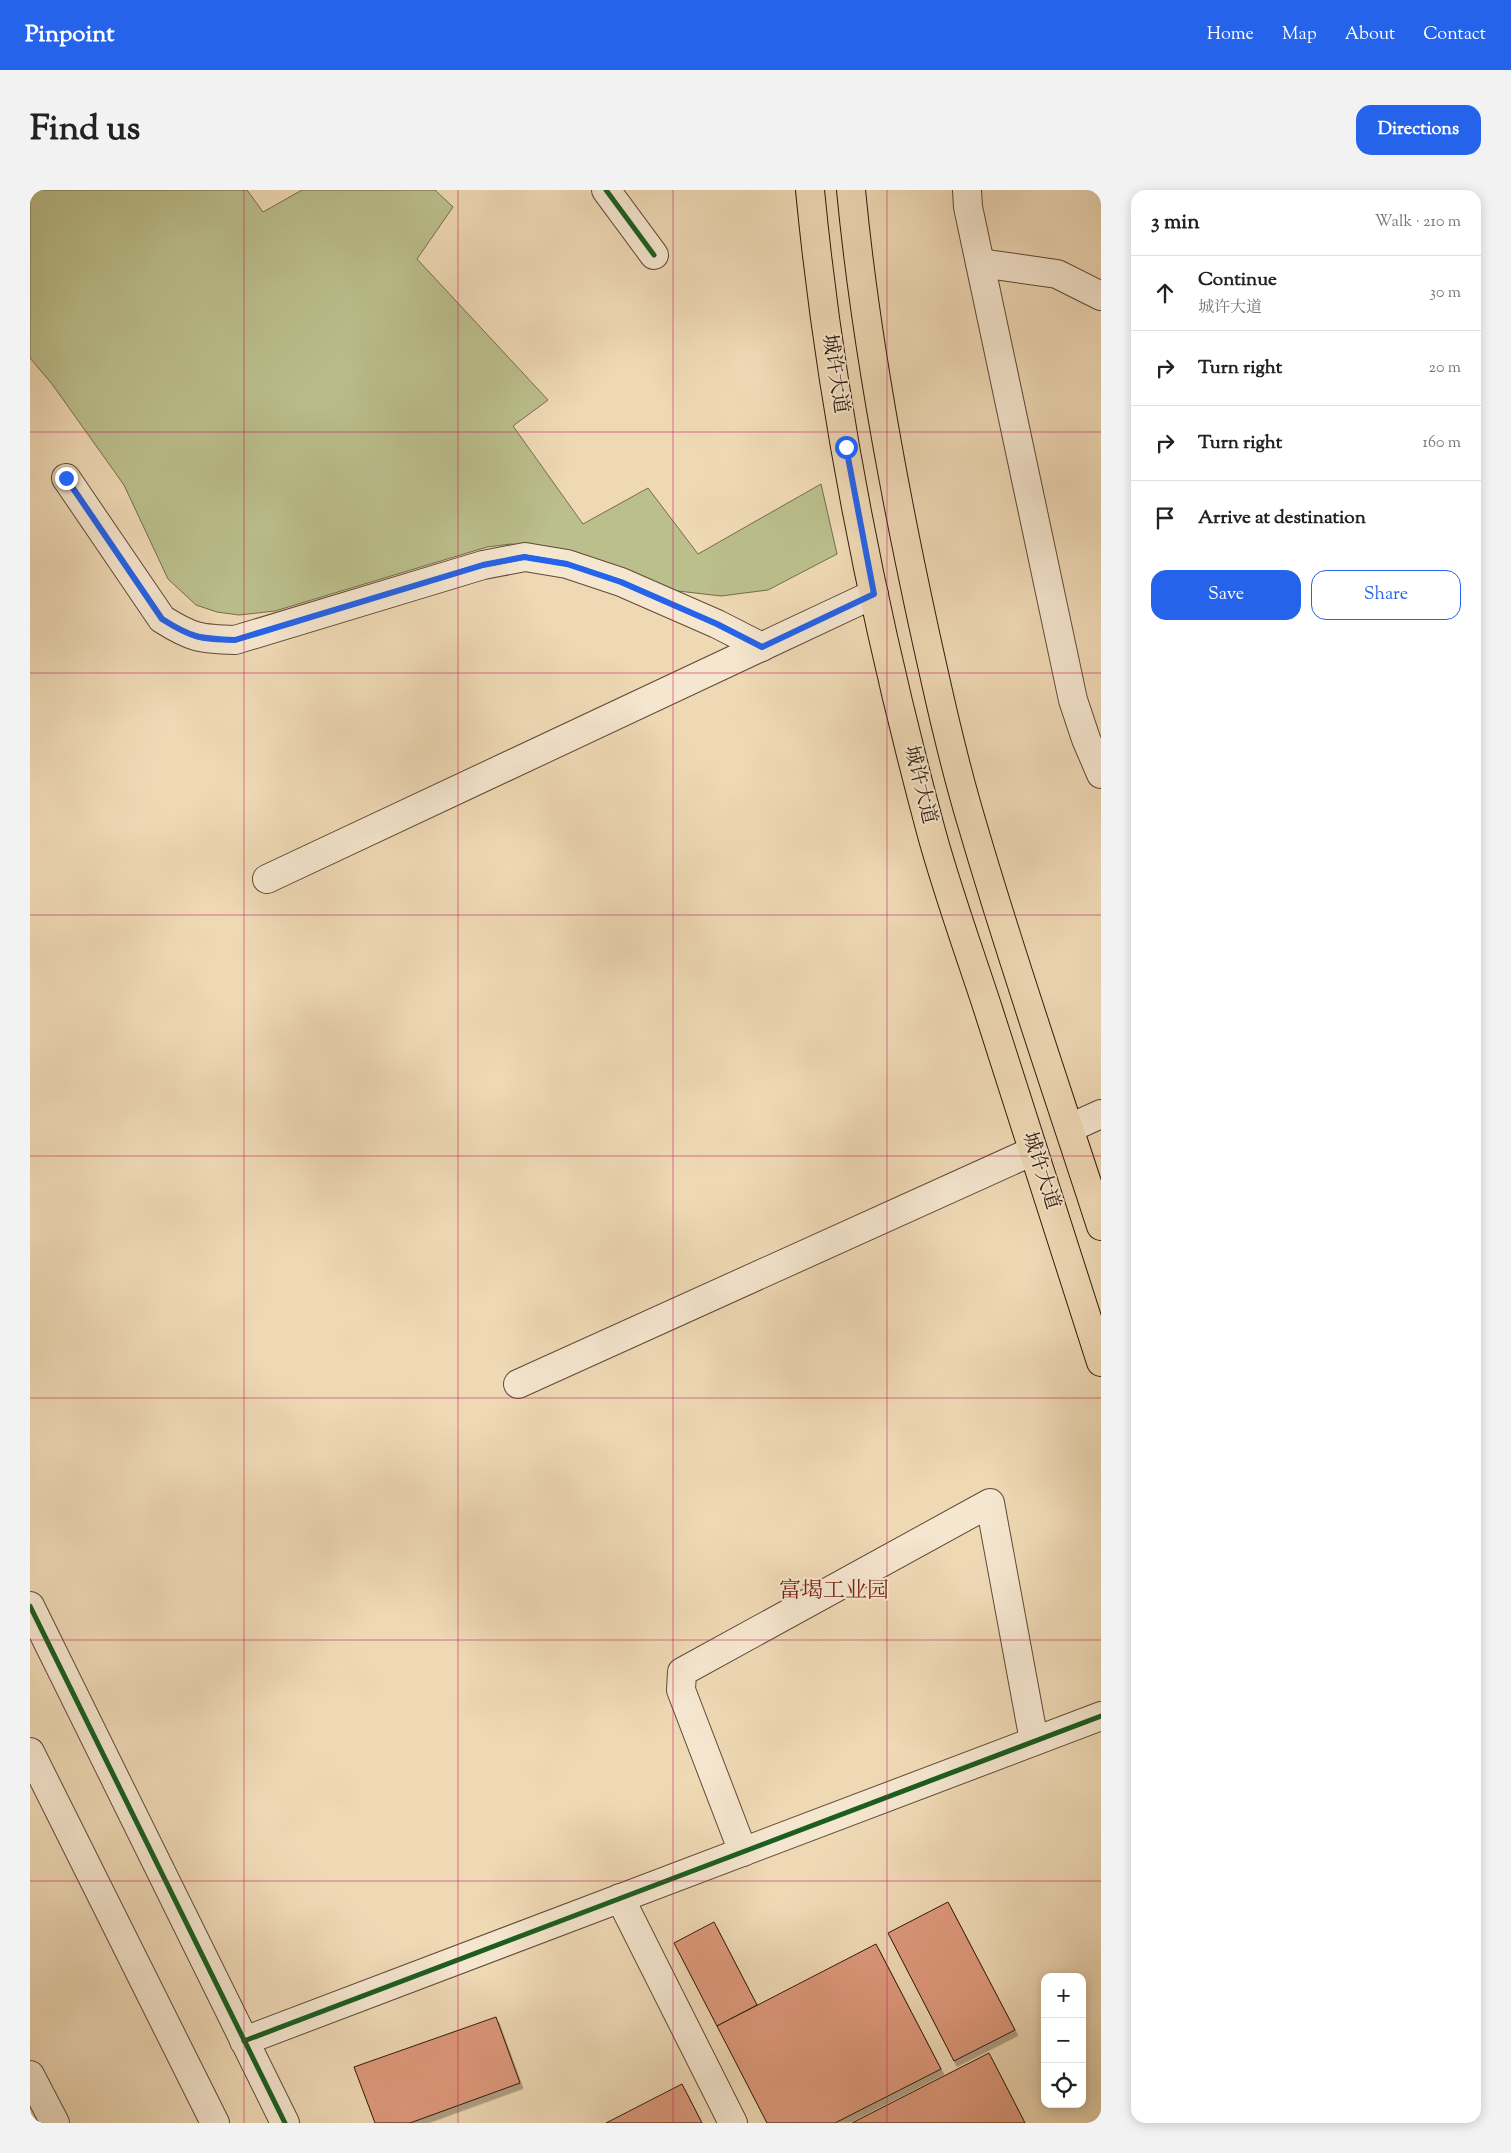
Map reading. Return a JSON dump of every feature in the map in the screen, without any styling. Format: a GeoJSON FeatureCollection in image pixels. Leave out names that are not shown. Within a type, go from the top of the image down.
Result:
{"type":"FeatureCollection","features":[{"type":"Feature","properties":{"kind":"main road","name":"城许大道"},"geometry":{"type":"LineString","coordinates":[[810,190],[838,400],[874,594],[897,699],[933,838],[1101,1362]]}},
{"type":"Feature","properties":{"kind":"main road","name":"城许大道"},"geometry":{"type":"LineString","coordinates":[[852,190],[868,328],[886,440],[907,552],[938,690],[972,826],[1101,1226]]}},
{"type":"Feature","properties":{"kind":"street"},"geometry":{"type":"LineString","coordinates":[[606,190],[654,255]]}},
{"type":"Feature","properties":{"kind":"street"},"geometry":{"type":"LineString","coordinates":[[967,190],[968,207],[1073,700],[1086,739],[1101,774]]}},
{"type":"Feature","properties":{"kind":"street"},"geometry":{"type":"LineString","coordinates":[[980,263],[1057,274],[1101,296]]}},
{"type":"Feature","properties":{"kind":"street"},"geometry":{"type":"LineString","coordinates":[[66,478],[162,619],[184,633],[200,639],[235,640],[483,565],[524,557],[567,564],[621,582],[717,624],[762,647]]}},
{"type":"Feature","properties":{"kind":"street"},"geometry":{"type":"LineString","coordinates":[[267,879],[874,594]]}},
{"type":"Feature","properties":{"kind":"street"},"geometry":{"type":"LineString","coordinates":[[1070,1128],[1101,1114]]}},
{"type":"Feature","properties":{"kind":"street"},"geometry":{"type":"LineString","coordinates":[[518,1384],[1033,1151]]}},
{"type":"Feature","properties":{"kind":"street"},"geometry":{"type":"LineString","coordinates":[[743,1852],[681,1690],[682,1672],[990,1503],[1034,1741]]}},
{"type":"Feature","properties":{"kind":"street"},"geometry":{"type":"LineString","coordinates":[[30,1606],[40,1652],[285,2123]]}},
{"type":"Feature","properties":{"kind":"street"},"geometry":{"type":"LineString","coordinates":[[244,2041],[1101,1716]]}},
{"type":"Feature","properties":{"kind":"street"},"geometry":{"type":"LineString","coordinates":[[30,1752],[215,2123]]}},
{"type":"Feature","properties":{"kind":"street"},"geometry":{"type":"LineString","coordinates":[[620,1898],[733,2123]]}},
{"type":"Feature","properties":{"kind":"street"},"geometry":{"type":"LineString","coordinates":[[30,2075],[55,2123]]}},
{"type":"Feature","properties":{"kind":"green space"},"geometry":{"type":"Polygon","coordinates":[[[30,190],[247,190],[263,212],[302,190],[435,190],[453,207],[417,259],[548,400],[513,426],[583,524],[648,488],[698,554],[821,484],[837,554],[768,590],[721,596],[661,589],[579,555],[557,548],[511,544],[487,547],[275,611],[239,615],[217,612],[196,605],[168,579],[124,485],[52,384],[30,358],[30,190]]]}},
{"type":"Feature","properties":{"kind":"building"},"geometry":{"type":"Polygon","coordinates":[[[948,1902],[1015,2030],[954,2061],[888,1933],[948,1902]]]}},
{"type":"Feature","properties":{"kind":"building"},"geometry":{"type":"Polygon","coordinates":[[[714,1922],[757,2005],[717,2026],[674,1943],[714,1922]]]}},
{"type":"Feature","properties":{"kind":"building"},"geometry":{"type":"Polygon","coordinates":[[[876,1944],[941,2069],[835,2123],[767,2123],[717,2026],[876,1944]]]}},
{"type":"Feature","properties":{"kind":"building"},"geometry":{"type":"Polygon","coordinates":[[[496,2017],[520,2083],[410,2123],[375,2123],[354,2067],[496,2017]]]}},
{"type":"Feature","properties":{"kind":"building"},"geometry":{"type":"Polygon","coordinates":[[[989,2053],[1025,2123],[852,2123],[989,2053]]]}},
{"type":"Feature","properties":{"kind":"building"},"geometry":{"type":"Polygon","coordinates":[[[682,2084],[702,2123],[606,2123],[682,2084]]]}},
{"type":"Feature","properties":{"kind":"cycle path"},"geometry":{"type":"LineString","coordinates":[[606,190],[654,255]]}},
{"type":"Feature","properties":{"kind":"cycle path"},"geometry":{"type":"LineString","coordinates":[[66,478],[162,619],[189,634],[204,638],[235,640],[483,565],[525,557],[567,564],[621,582],[717,624],[762,647]]}},
{"type":"Feature","properties":{"kind":"cycle path"},"geometry":{"type":"LineString","coordinates":[[30,1606],[285,2123]]}},
{"type":"Feature","properties":{"kind":"cycle path"},"geometry":{"type":"LineString","coordinates":[[244,2041],[1101,1716]]}},
{"type":"Feature","properties":{"kind":"district","name":"富堨工业园"},"geometry":{"type":"Point","coordinates":[834,1592]}},
{"type":"Feature","properties":{"kind":"route"},"geometry":{"type":"LineString","coordinates":[[66,478],[162,619],[184,633],[200,639],[235,640],[483,565],[524,557],[567,564],[621,582],[717,624],[762,647],[874,594],[846,447]]}}]}
